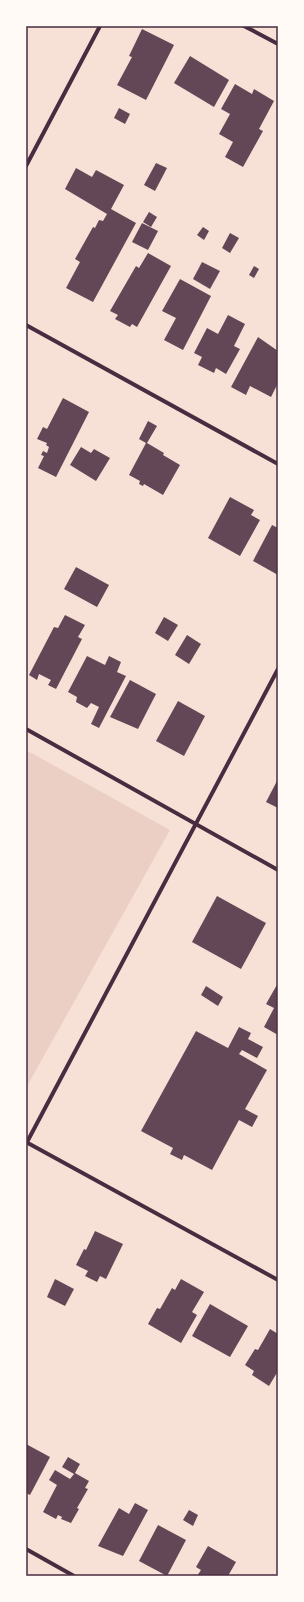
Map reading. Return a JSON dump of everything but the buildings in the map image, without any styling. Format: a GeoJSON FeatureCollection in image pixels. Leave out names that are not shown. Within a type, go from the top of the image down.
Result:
{"type":"FeatureCollection","features":[{"type":"Feature","properties":{"kind":"street"},"geometry":{"type":"LineString","coordinates":[[26,166],[100,26]]}},
{"type":"Feature","properties":{"kind":"street"},"geometry":{"type":"LineString","coordinates":[[244,26],[278,44]]}},
{"type":"Feature","properties":{"kind":"street"},"geometry":{"type":"LineString","coordinates":[[26,325],[278,464]]}},
{"type":"Feature","properties":{"kind":"street"},"geometry":{"type":"LineString","coordinates":[[278,669],[26,1143],[278,1280]]}},
{"type":"Feature","properties":{"kind":"street"},"geometry":{"type":"LineString","coordinates":[[26,729],[278,870]]}},
{"type":"Feature","properties":{"kind":"street"},"geometry":{"type":"LineString","coordinates":[[26,1549],[74,1576]]}},
{"type":"Feature","properties":{"kind":"shaded area"},"geometry":{"type":"Polygon","coordinates":[[[26,750],[170,830],[26,1088],[26,750]]]}}]}
